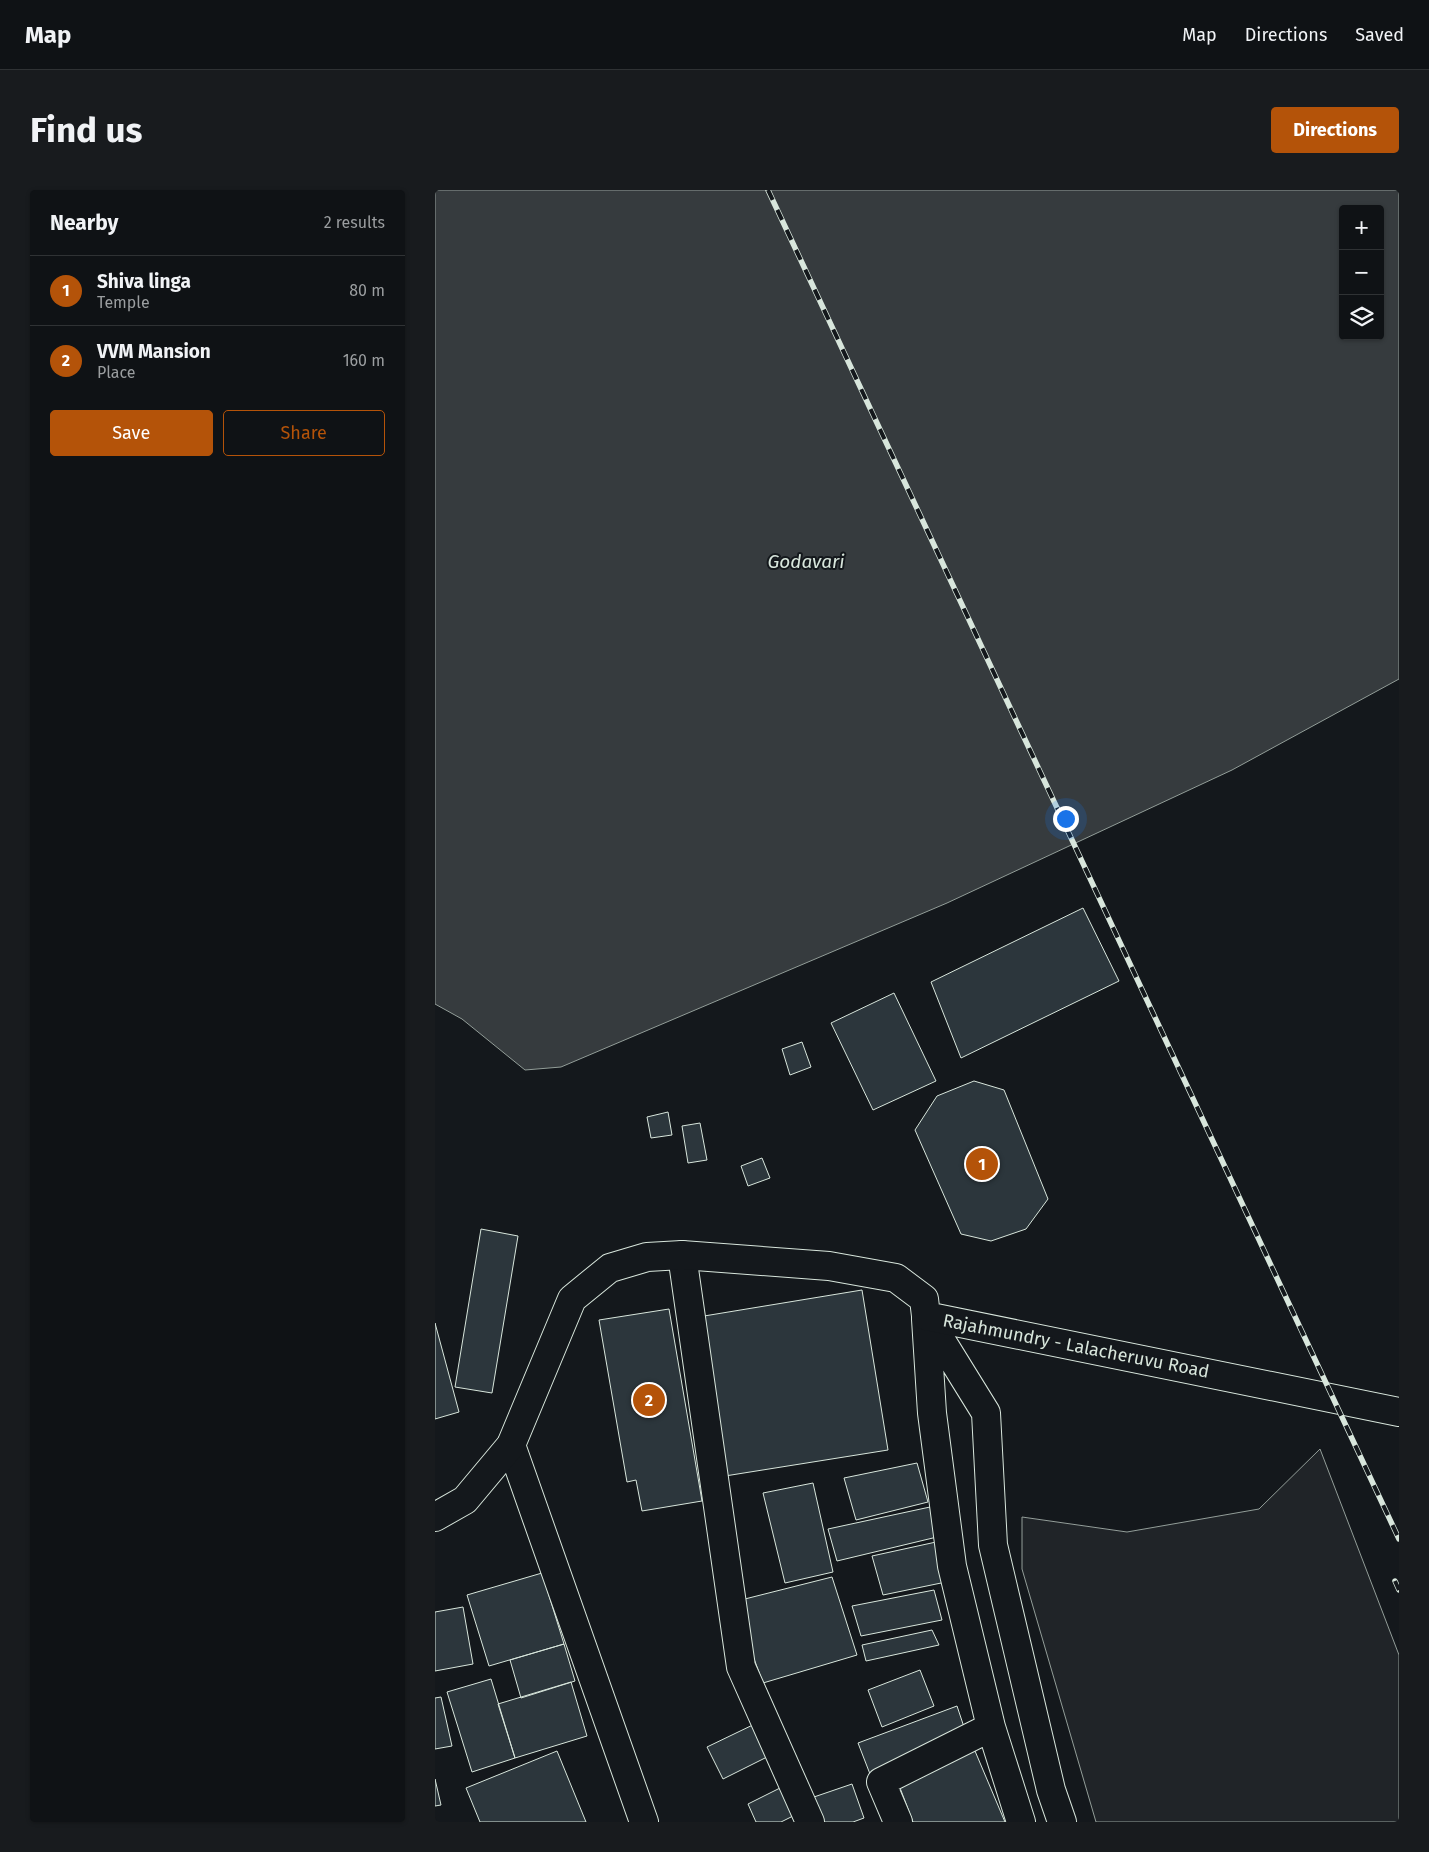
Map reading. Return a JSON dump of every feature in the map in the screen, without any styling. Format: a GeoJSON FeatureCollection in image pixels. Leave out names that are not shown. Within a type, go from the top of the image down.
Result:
{"type":"FeatureCollection","features":[{"type":"Feature","properties":{"kind":"street","name":"Rajahmundry - Lalacheruvu Road"},"geometry":{"type":"LineString","coordinates":[[435,1517],[465,1500],[511,1445],[572,1299],[610,1268],[647,1256],[682,1255],[829,1266],[896,1278],[924,1299],[926,1316],[1399,1412]]}},
{"type":"Feature","properties":{"kind":"street"},"geometry":{"type":"LineString","coordinates":[[682,1255],[741,1668],[810,1822]]}},
{"type":"Feature","properties":{"kind":"street"},"geometry":{"type":"LineString","coordinates":[[926,1316],[931,1413],[952,1566],[991,1727],[1021,1822]]}},
{"type":"Feature","properties":{"kind":"street"},"geometry":{"type":"LineString","coordinates":[[926,1316],[986,1413],[993,1545],[1049,1780],[1061,1822]]}},
{"type":"Feature","properties":{"kind":"street"},"geometry":{"type":"LineString","coordinates":[[511,1445],[644,1822]]}},
{"type":"Feature","properties":{"kind":"street"},"geometry":{"type":"LineString","coordinates":[[898,1822],[881,1782],[991,1727]]}},
{"type":"Feature","properties":{"kind":"shaded area"},"geometry":{"type":"Polygon","coordinates":[[[1320,1449],[1399,1655],[1399,1822],[1096,1822],[1022,1569],[1022,1517],[1127,1532],[1259,1509],[1320,1449]]]}},
{"type":"Feature","properties":{"kind":"water","name":"Godavari"},"geometry":{"type":"Polygon","coordinates":[[[435,190],[1399,190],[1399,679],[1232,770],[947,903],[561,1067],[525,1070],[462,1019],[435,1004],[435,190]]]}},
{"type":"Feature","properties":{"kind":"building"},"geometry":{"type":"Polygon","coordinates":[[[1083,908],[1119,981],[961,1058],[931,982],[1083,908]]]}},
{"type":"Feature","properties":{"kind":"building"},"geometry":{"type":"Polygon","coordinates":[[[894,993],[936,1081],[873,1110],[831,1023],[894,993]]]}},
{"type":"Feature","properties":{"kind":"building"},"geometry":{"type":"Polygon","coordinates":[[[802,1042],[811,1067],[790,1075],[782,1049],[802,1042]]]}},
{"type":"Feature","properties":{"kind":"building"},"geometry":{"type":"Polygon","coordinates":[[[974,1081],[1004,1090],[1048,1199],[1026,1229],[991,1241],[961,1234],[915,1130],[937,1096],[974,1081]]]}},
{"type":"Feature","properties":{"kind":"building"},"geometry":{"type":"Polygon","coordinates":[[[668,1112],[672,1135],[651,1138],[647,1117],[668,1112]]]}},
{"type":"Feature","properties":{"kind":"building"},"geometry":{"type":"Polygon","coordinates":[[[700,1123],[707,1160],[688,1163],[682,1126],[700,1123]]]}},
{"type":"Feature","properties":{"kind":"building"},"geometry":{"type":"Polygon","coordinates":[[[762,1158],[770,1178],[748,1186],[741,1166],[762,1158]]]}},
{"type":"Feature","properties":{"kind":"building"},"geometry":{"type":"Polygon","coordinates":[[[481,1229],[518,1236],[492,1393],[455,1387],[481,1229]]]}},
{"type":"Feature","properties":{"kind":"building"},"geometry":{"type":"Polygon","coordinates":[[[862,1290],[888,1450],[725,1476],[698,1317],[862,1290]]]}},
{"type":"Feature","properties":{"kind":"building"},"geometry":{"type":"Polygon","coordinates":[[[669,1309],[702,1501],[642,1511],[636,1480],[627,1482],[599,1320],[669,1309]]]}},
{"type":"Feature","properties":{"kind":"building"},"geometry":{"type":"Polygon","coordinates":[[[435,1323],[459,1412],[435,1419],[435,1323]]]}},
{"type":"Feature","properties":{"kind":"building"},"geometry":{"type":"Polygon","coordinates":[[[917,1463],[928,1502],[856,1520],[844,1478],[917,1463]]]}},
{"type":"Feature","properties":{"kind":"building"},"geometry":{"type":"Polygon","coordinates":[[[813,1483],[833,1572],[785,1583],[763,1493],[813,1483]]]}},
{"type":"Feature","properties":{"kind":"building"},"geometry":{"type":"Polygon","coordinates":[[[930,1507],[937,1537],[837,1561],[828,1529],[930,1507]]]}},
{"type":"Feature","properties":{"kind":"building"},"geometry":{"type":"Polygon","coordinates":[[[936,1542],[946,1582],[883,1595],[872,1556],[936,1542]]]}},
{"type":"Feature","properties":{"kind":"building"},"geometry":{"type":"Polygon","coordinates":[[[542,1573],[564,1644],[489,1666],[467,1595],[542,1573]]]}},
{"type":"Feature","properties":{"kind":"building"},"geometry":{"type":"Polygon","coordinates":[[[832,1577],[857,1655],[763,1683],[733,1602],[832,1577]]]}},
{"type":"Feature","properties":{"kind":"building"},"geometry":{"type":"Polygon","coordinates":[[[934,1590],[942,1620],[861,1636],[852,1606],[934,1590]]]}},
{"type":"Feature","properties":{"kind":"building"},"geometry":{"type":"Polygon","coordinates":[[[463,1607],[473,1664],[435,1671],[435,1612],[463,1607]]]}},
{"type":"Feature","properties":{"kind":"building"},"geometry":{"type":"Polygon","coordinates":[[[932,1630],[939,1645],[866,1661],[862,1645],[932,1630]]]}},
{"type":"Feature","properties":{"kind":"building"},"geometry":{"type":"Polygon","coordinates":[[[564,1644],[575,1681],[521,1698],[510,1660],[564,1644]]]}},
{"type":"Feature","properties":{"kind":"building"},"geometry":{"type":"Polygon","coordinates":[[[920,1670],[934,1706],[882,1727],[868,1690],[920,1670]]]}},
{"type":"Feature","properties":{"kind":"building"},"geometry":{"type":"Polygon","coordinates":[[[491,1679],[515,1758],[472,1772],[447,1692],[491,1679]]]}},
{"type":"Feature","properties":{"kind":"building"},"geometry":{"type":"Polygon","coordinates":[[[571,1682],[587,1736],[515,1758],[498,1704],[571,1682]]]}},
{"type":"Feature","properties":{"kind":"building"},"geometry":{"type":"Polygon","coordinates":[[[441,1697],[452,1746],[435,1749],[435,1698],[441,1697]]]}},
{"type":"Feature","properties":{"kind":"building"},"geometry":{"type":"Polygon","coordinates":[[[957,1706],[967,1736],[870,1774],[858,1743],[957,1706]]]}},
{"type":"Feature","properties":{"kind":"building"},"geometry":{"type":"Polygon","coordinates":[[[761,1721],[777,1752],[723,1779],[707,1747],[761,1721]]]}},
{"type":"Feature","properties":{"kind":"building"},"geometry":{"type":"Polygon","coordinates":[[[557,1751],[586,1822],[480,1822],[466,1788],[557,1751]]]}},
{"type":"Feature","properties":{"kind":"building"},"geometry":{"type":"Polygon","coordinates":[[[975,1751],[1005,1822],[913,1822],[897,1780],[975,1751]]]}},
{"type":"Feature","properties":{"kind":"building"},"geometry":{"type":"Polygon","coordinates":[[[435,1779],[441,1805],[435,1806],[435,1779]]]}},
{"type":"Feature","properties":{"kind":"building"},"geometry":{"type":"Polygon","coordinates":[[[852,1784],[864,1818],[853,1822],[819,1822],[811,1798],[852,1784]]]}},
{"type":"Feature","properties":{"kind":"building"},"geometry":{"type":"Polygon","coordinates":[[[782,1787],[795,1815],[781,1822],[756,1822],[748,1804],[782,1787]]]}},
{"type":"Feature","properties":{"kind":"railway"},"geometry":{"type":"LineString","coordinates":[[768,190],[1399,1539]]}},
{"type":"Feature","properties":{"kind":"railway"},"geometry":{"type":"LineString","coordinates":[[1395,1581],[1399,1590]]}},
{"type":"Feature","properties":{"kind":"place","name":"Shiva linga"},"geometry":{"type":"Point","coordinates":[982,1164]}},
{"type":"Feature","properties":{"kind":"place","name":"VVM Mansion"},"geometry":{"type":"Point","coordinates":[649,1400]}}]}
